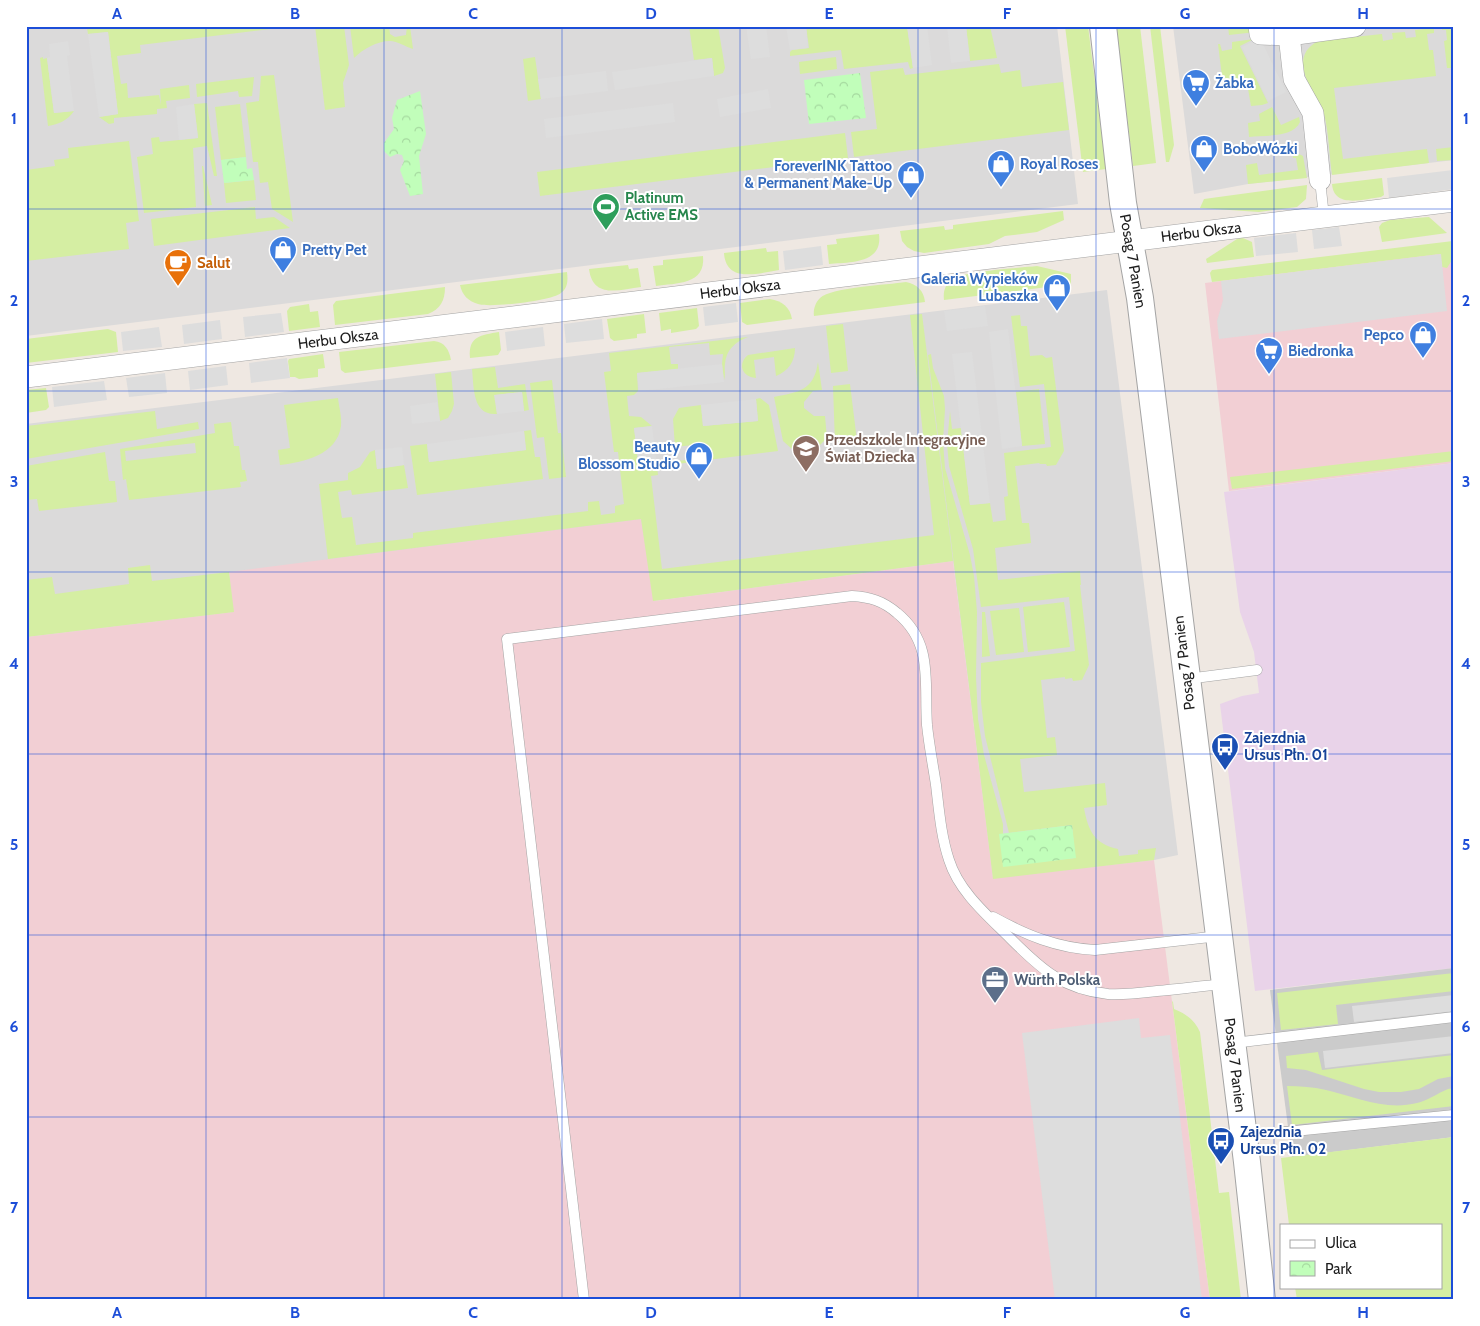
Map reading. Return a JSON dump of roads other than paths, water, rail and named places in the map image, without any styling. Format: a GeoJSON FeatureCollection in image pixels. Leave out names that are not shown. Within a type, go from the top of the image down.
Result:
{"type":"FeatureCollection","features":[{"type":"Feature","properties":{"kind":"street","name":"Posag 7 Panien"},"geometry":{"type":"LineString","coordinates":[[1103,26],[1121,186],[1140,298],[1244,1136],[1262,1300]]}},
{"type":"Feature","properties":{"kind":"street"},"geometry":{"type":"LineString","coordinates":[[1259,26],[1260,34],[1289,35],[1355,26]]}},
{"type":"Feature","properties":{"kind":"street"},"geometry":{"type":"LineString","coordinates":[[1289,35],[1294,80],[1313,113],[1320,180]]}},
{"type":"Feature","properties":{"kind":"street","name":"Herbu Oksza"},"geometry":{"type":"LineString","coordinates":[[26,377],[1454,201]]}},
{"type":"Feature","properties":{"kind":"lane"},"geometry":{"type":"LineString","coordinates":[[1320,180],[1324,216]]}},
{"type":"Feature","properties":{"kind":"lane"},"geometry":{"type":"LineString","coordinates":[[584,1300],[507,639],[852,596],[868,597],[886,604],[904,618],[916,632],[922,647],[926,671],[927,725],[944,842],[949,862],[958,880],[983,912],[1032,960],[1062,982],[1106,993],[1124,995],[1225,984]]}},
{"type":"Feature","properties":{"kind":"lane"},"geometry":{"type":"LineString","coordinates":[[1186,679],[1257,670]]}},
{"type":"Feature","properties":{"kind":"lane"},"geometry":{"type":"LineString","coordinates":[[983,912],[1035,938],[1079,949],[1095,950],[1219,936]]}},
{"type":"Feature","properties":{"kind":"lane"},"geometry":{"type":"LineString","coordinates":[[1232,1043],[1454,1017]]}},
{"type":"Feature","properties":{"kind":"lane"},"geometry":{"type":"LineString","coordinates":[[1244,1136],[1454,1115]]}},
{"type":"Feature","properties":{"kind":"place","name":"Żabka"},"geometry":{"type":"Point","coordinates":[1196,107]}},
{"type":"Feature","properties":{"kind":"place","name":"BoboWózki"},"geometry":{"type":"Point","coordinates":[1204,173]}},
{"type":"Feature","properties":{"kind":"place","name":"Royal Roses"},"geometry":{"type":"Point","coordinates":[1001,188]}},
{"type":"Feature","properties":{"kind":"place","name":"ForeverINK Tattoo & Permanent Make-Up"},"geometry":{"type":"Point","coordinates":[911,199]}},
{"type":"Feature","properties":{"kind":"place","name":"Platinum Active EMS"},"geometry":{"type":"Point","coordinates":[606,231]}},
{"type":"Feature","properties":{"kind":"place","name":"Pretty Pet"},"geometry":{"type":"Point","coordinates":[283,274]}},
{"type":"Feature","properties":{"kind":"place","name":"Salut"},"geometry":{"type":"Point","coordinates":[178,287]}},
{"type":"Feature","properties":{"kind":"place","name":"Galeria Wypieków Lubaszka"},"geometry":{"type":"Point","coordinates":[1057,312]}},
{"type":"Feature","properties":{"kind":"place","name":"Pepco"},"geometry":{"type":"Point","coordinates":[1423,359]}},
{"type":"Feature","properties":{"kind":"place","name":"Biedronka"},"geometry":{"type":"Point","coordinates":[1269,375]}},
{"type":"Feature","properties":{"kind":"place","name":"Przedszkole Integracyjne Świat Dziecka"},"geometry":{"type":"Point","coordinates":[806,473]}},
{"type":"Feature","properties":{"kind":"place","name":"Beauty Blossom Studio"},"geometry":{"type":"Point","coordinates":[699,480]}},
{"type":"Feature","properties":{"kind":"place","name":"Zajezdnia Ursus Płn. 01"},"geometry":{"type":"Point","coordinates":[1225,771]}},
{"type":"Feature","properties":{"kind":"place","name":"Würth Polska"},"geometry":{"type":"Point","coordinates":[995,1004]}},
{"type":"Feature","properties":{"kind":"place","name":"Zajezdnia Ursus Płn. 02"},"geometry":{"type":"Point","coordinates":[1221,1165]}}]}
